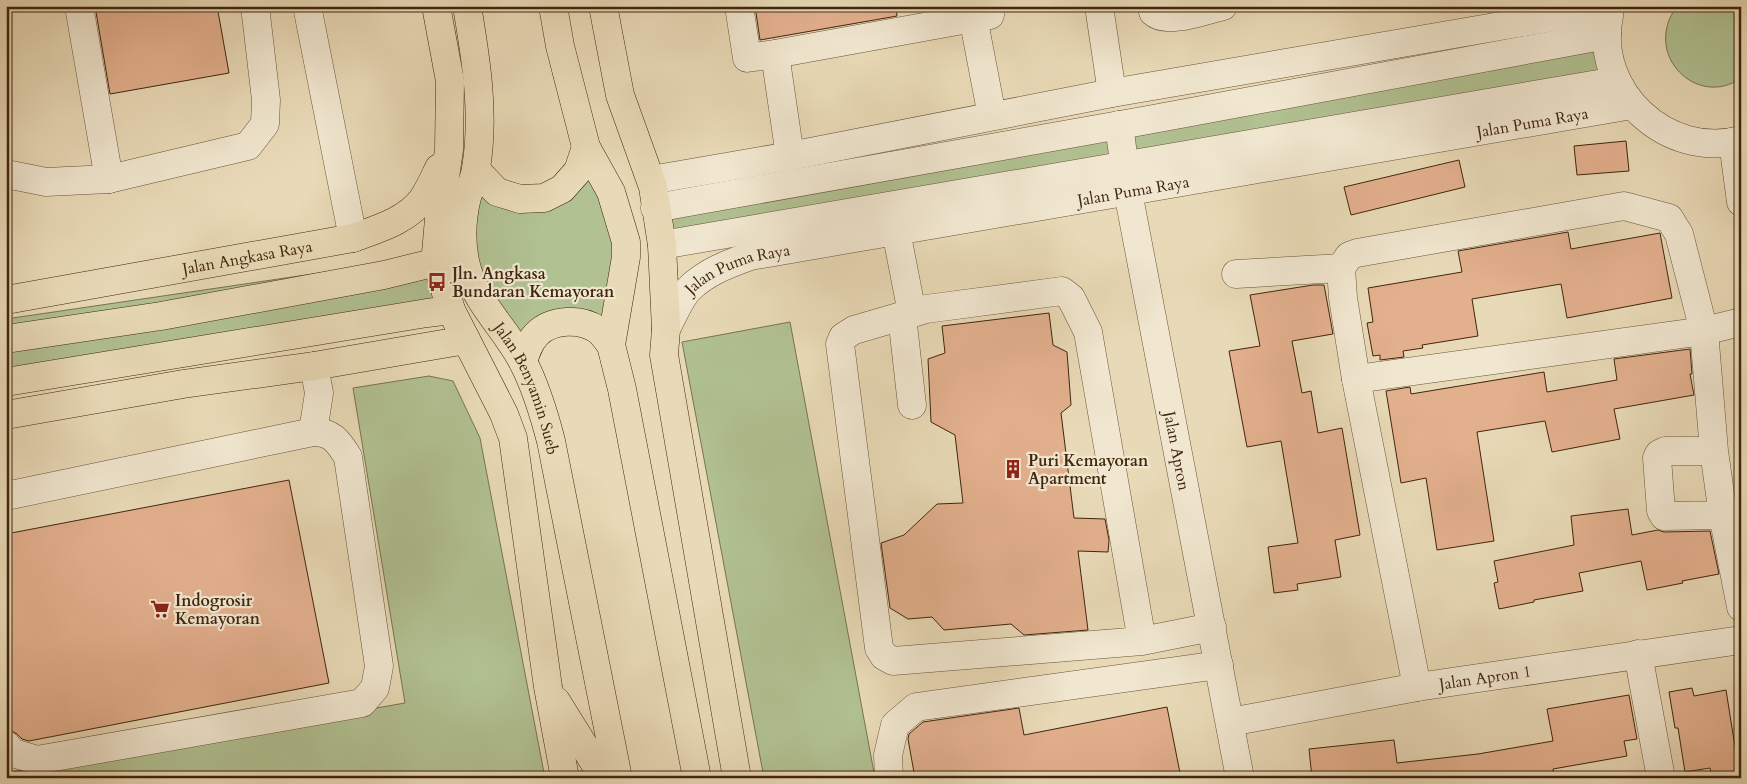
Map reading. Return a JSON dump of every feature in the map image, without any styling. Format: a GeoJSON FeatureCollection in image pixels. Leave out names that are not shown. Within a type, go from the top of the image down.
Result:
{"type":"FeatureCollection","features":[{"type":"Feature","properties":{"kind":"main road","name":"Jalan Benyamin Sueb"},"geometry":{"type":"LineString","coordinates":[[436,6],[450,80],[449,150],[438,219],[436,253],[426,264],[439,312],[466,340],[504,414],[513,438],[548,687],[564,778]]}},
{"type":"Feature","properties":{"kind":"main road","name":"Jalan Benyamin Sueb"},"geometry":{"type":"LineString","coordinates":[[467,6],[477,67],[479,129],[476,170],[463,214],[463,243],[467,272],[479,297],[523,362],[540,401],[551,441],[618,778]]}},
{"type":"Feature","properties":{"kind":"main road"},"geometry":{"type":"LineString","coordinates":[[553,6],[562,56],[586,147],[611,192],[626,242],[626,257],[611,345],[622,389],[697,778]]}},
{"type":"Feature","properties":{"kind":"main road"},"geometry":{"type":"LineString","coordinates":[[603,6],[620,95],[651,180],[662,245],[666,329],[664,355],[737,778]]}},
{"type":"Feature","properties":{"kind":"main road"},"geometry":{"type":"LineString","coordinates":[[476,170],[497,192],[520,199],[544,198],[562,189],[578,171],[586,147]]}},
{"type":"Feature","properties":{"kind":"main road","name":"Jalan Angkasa Raya"},"geometry":{"type":"LineString","coordinates":[[6,300],[353,238],[384,226],[407,214],[422,200],[449,150]]}},
{"type":"Feature","properties":{"kind":"main road"},"geometry":{"type":"LineString","coordinates":[[6,339],[161,316],[384,275],[426,264]]}},
{"type":"Feature","properties":{"kind":"main road"},"geometry":{"type":"LineString","coordinates":[[6,382],[439,312]]}},
{"type":"Feature","properties":{"kind":"main road"},"geometry":{"type":"LineString","coordinates":[[523,362],[528,347],[536,334],[547,327],[564,321],[586,324],[599,331],[611,345]]}},
{"type":"Feature","properties":{"kind":"main road"},"geometry":{"type":"LineString","coordinates":[[6,415],[183,384],[314,366],[466,340]]}},
{"type":"Feature","properties":{"kind":"main road"},"geometry":{"type":"LineString","coordinates":[[179,354],[183,384]]}},
{"type":"Feature","properties":{"kind":"main road"},"geometry":{"type":"LineString","coordinates":[[548,687],[604,778]]}},
{"type":"Feature","properties":{"kind":"street"},"geometry":{"type":"LineString","coordinates":[[79,6],[109,179]]}},
{"type":"Feature","properties":{"kind":"street"},"geometry":{"type":"LineString","coordinates":[[6,174],[46,182],[109,179],[248,146],[265,124],[266,100],[255,6]]}},
{"type":"Feature","properties":{"kind":"street"},"geometry":{"type":"LineString","coordinates":[[307,6],[353,238]]}},
{"type":"Feature","properties":{"kind":"street"},"geometry":{"type":"LineString","coordinates":[[739,6],[747,58],[981,12],[992,116]]}},
{"type":"Feature","properties":{"kind":"street"},"geometry":{"type":"LineString","coordinates":[[1099,6],[1112,93]]}},
{"type":"Feature","properties":{"kind":"street"},"geometry":{"type":"LineString","coordinates":[[1152,6],[1153,12],[1166,18],[1223,6]]}},
{"type":"Feature","properties":{"kind":"street"},"geometry":{"type":"LineString","coordinates":[[651,180],[790,156],[1112,93],[1611,7],[1607,35],[1608,51],[1616,81],[1632,105],[1652,124],[1677,137],[1706,143],[1737,141],[1741,202]]}},
{"type":"Feature","properties":{"kind":"street"},"geometry":{"type":"LineString","coordinates":[[655,208],[1607,35]]}},
{"type":"Feature","properties":{"kind":"street"},"geometry":{"type":"LineString","coordinates":[[775,54],[790,156]]}},
{"type":"Feature","properties":{"kind":"street","name":"Jalan Puma Raya"},"geometry":{"type":"LineString","coordinates":[[666,329],[688,290],[704,276],[726,264],[750,256],[903,230],[1127,179],[1616,81]]}},
{"type":"Feature","properties":{"kind":"street","name":"Jalan Puma Raya"},"geometry":{"type":"LineString","coordinates":[[662,245],[1632,105]]}},
{"type":"Feature","properties":{"kind":"street","name":"Jalan Apron"},"geometry":{"type":"LineString","coordinates":[[1119,125],[1127,179],[1240,778]]}},
{"type":"Feature","properties":{"kind":"street"},"geometry":{"type":"LineString","coordinates":[[1417,687],[1356,379],[1343,298],[1341,268],[1349,256],[1357,253],[1624,206],[1669,218],[1679,234],[1704,330],[1714,451],[1723,515],[1741,606]]}},
{"type":"Feature","properties":{"kind":"street"},"geometry":{"type":"LineString","coordinates":[[903,230],[913,313],[912,405]]}},
{"type":"Feature","properties":{"kind":"street"},"geometry":{"type":"LineString","coordinates":[[1236,274],[1341,268]]}},
{"type":"Feature","properties":{"kind":"street"},"geometry":{"type":"LineString","coordinates":[[1142,641],[1088,332],[1072,298],[1062,292],[913,313],[854,330],[843,336],[840,344],[879,648],[884,656],[893,661],[1142,641],[1212,627]]}},
{"type":"Feature","properties":{"kind":"street"},"geometry":{"type":"LineString","coordinates":[[1356,379],[1704,330],[1741,322]]}},
{"type":"Feature","properties":{"kind":"street"},"geometry":{"type":"LineString","coordinates":[[313,432],[319,393],[314,366]]}},
{"type":"Feature","properties":{"kind":"street"},"geometry":{"type":"LineString","coordinates":[[6,496],[313,432],[325,432],[339,443],[348,457],[379,666],[375,688],[362,703],[37,760],[13,753],[6,745]]}},
{"type":"Feature","properties":{"kind":"street"},"geometry":{"type":"LineString","coordinates":[[1714,451],[1664,451],[1659,454],[1657,458],[1661,511],[1664,516],[1723,515]]}},
{"type":"Feature","properties":{"kind":"street","name":"Jalan Apron 1"},"geometry":{"type":"LineString","coordinates":[[1230,722],[1417,687],[1741,640]]}},
{"type":"Feature","properties":{"kind":"street"},"geometry":{"type":"LineString","coordinates":[[1638,654],[1661,778]]}},
{"type":"Feature","properties":{"kind":"street"},"geometry":{"type":"LineString","coordinates":[[889,778],[888,755],[895,725],[916,707],[1219,665]]}},
{"type":"Feature","properties":{"kind":"green space"},"geometry":{"type":"Polygon","coordinates":[[[1677,6],[1741,6],[1741,78],[1724,86],[1708,87],[1692,82],[1679,72],[1670,58],[1666,42],[1668,24],[1677,6]]]}},
{"type":"Feature","properties":{"kind":"green space"},"geometry":{"type":"Polygon","coordinates":[[[1607,35],[1616,81],[662,245],[653,187],[1119,119],[1607,35]]]}},
{"type":"Feature","properties":{"kind":"green space"},"geometry":{"type":"Polygon","coordinates":[[[586,147],[620,218],[611,345],[564,321],[523,362],[464,259],[476,170],[544,198],[586,147]]]}},
{"type":"Feature","properties":{"kind":"green space"},"geometry":{"type":"Polygon","coordinates":[[[415,259],[451,310],[6,381],[6,319],[415,259]]]}},
{"type":"Feature","properties":{"kind":"green space"},"geometry":{"type":"Polygon","coordinates":[[[790,322],[875,778],[764,778],[682,342],[790,322]]]}},
{"type":"Feature","properties":{"kind":"green space"},"geometry":{"type":"Polygon","coordinates":[[[429,376],[453,381],[480,438],[545,778],[6,778],[6,773],[405,703],[353,388],[429,376]]]}},
{"type":"Feature","properties":{"kind":"building"},"geometry":{"type":"Polygon","coordinates":[[[95,6],[217,6],[229,73],[110,94],[95,6]]]}},
{"type":"Feature","properties":{"kind":"building"},"geometry":{"type":"Polygon","coordinates":[[[755,6],[896,6],[897,16],[760,40],[755,6]]]}},
{"type":"Feature","properties":{"kind":"building"},"geometry":{"type":"Polygon","coordinates":[[[1626,141],[1629,171],[1577,175],[1574,146],[1626,141]]]}},
{"type":"Feature","properties":{"kind":"building"},"geometry":{"type":"Polygon","coordinates":[[[1459,160],[1465,187],[1351,215],[1344,187],[1459,160]]]}},
{"type":"Feature","properties":{"kind":"building"},"geometry":{"type":"Polygon","coordinates":[[[1568,232],[1571,249],[1660,233],[1672,298],[1567,318],[1561,284],[1472,299],[1478,336],[1422,345],[1423,348],[1403,351],[1404,357],[1380,360],[1380,355],[1373,356],[1367,323],[1373,322],[1368,288],[1462,272],[1458,251],[1568,232]]]}},
{"type":"Feature","properties":{"kind":"building"},"geometry":{"type":"Polygon","coordinates":[[[1324,285],[1333,334],[1292,341],[1302,393],[1311,391],[1318,433],[1342,428],[1360,535],[1335,540],[1341,577],[1297,584],[1298,590],[1274,593],[1268,547],[1298,543],[1281,441],[1247,447],[1229,351],[1260,346],[1250,295],[1324,285]]]}},
{"type":"Feature","properties":{"kind":"building","name":"Puri Kemayoran Apartment"},"geometry":{"type":"Polygon","coordinates":[[[1049,313],[1053,345],[1067,352],[1071,405],[1061,413],[1074,518],[1105,519],[1109,540],[1108,552],[1078,551],[1088,630],[1024,635],[1011,624],[944,630],[932,617],[908,619],[890,608],[881,543],[904,535],[937,504],[963,503],[955,435],[931,422],[928,359],[945,353],[942,326],[1049,313]]]}},
{"type":"Feature","properties":{"kind":"building"},"geometry":{"type":"Polygon","coordinates":[[[1690,349],[1692,374],[1690,374],[1694,395],[1614,409],[1620,439],[1552,452],[1545,421],[1477,432],[1494,541],[1437,550],[1426,478],[1401,483],[1386,391],[1410,387],[1411,394],[1544,372],[1547,392],[1617,380],[1614,359],[1690,349]]]}},
{"type":"Feature","properties":{"kind":"building","name":"Indogrosir Kemayoran"},"geometry":{"type":"Polygon","coordinates":[[[289,480],[329,683],[29,741],[22,739],[10,730],[6,713],[6,534],[289,480]]]}},
{"type":"Feature","properties":{"kind":"building"},"geometry":{"type":"Polygon","coordinates":[[[1628,509],[1632,535],[1658,530],[1664,532],[1710,531],[1719,574],[1647,590],[1641,561],[1579,573],[1583,591],[1499,609],[1494,583],[1498,582],[1494,561],[1574,545],[1571,516],[1628,509]]]}},
{"type":"Feature","properties":{"kind":"building"},"geometry":{"type":"Polygon","coordinates":[[[1692,688],[1694,696],[1726,690],[1740,778],[1712,778],[1710,768],[1685,772],[1678,728],[1675,728],[1669,692],[1692,688]]]}},
{"type":"Feature","properties":{"kind":"building"},"geometry":{"type":"Polygon","coordinates":[[[1629,695],[1637,739],[1624,741],[1627,756],[1553,769],[1554,778],[1312,778],[1309,749],[1394,740],[1397,763],[1478,754],[1553,741],[1547,709],[1629,695]]]}},
{"type":"Feature","properties":{"kind":"building"},"geometry":{"type":"Polygon","coordinates":[[[1167,707],[1181,778],[915,778],[908,739],[909,734],[923,722],[1019,708],[1024,735],[1167,707]]]}},
{"type":"Feature","properties":{"kind":"place","name":"Jln. Angkasa Bundaran Kemayoran"},"geometry":{"type":"Point","coordinates":[437,282]}},
{"type":"Feature","properties":{"kind":"place","name":"Puri Kemayoran Apartment"},"geometry":{"type":"Point","coordinates":[1013,469]}},
{"type":"Feature","properties":{"kind":"place","name":"Indogrosir Kemayoran"},"geometry":{"type":"Point","coordinates":[160,609]}}]}
